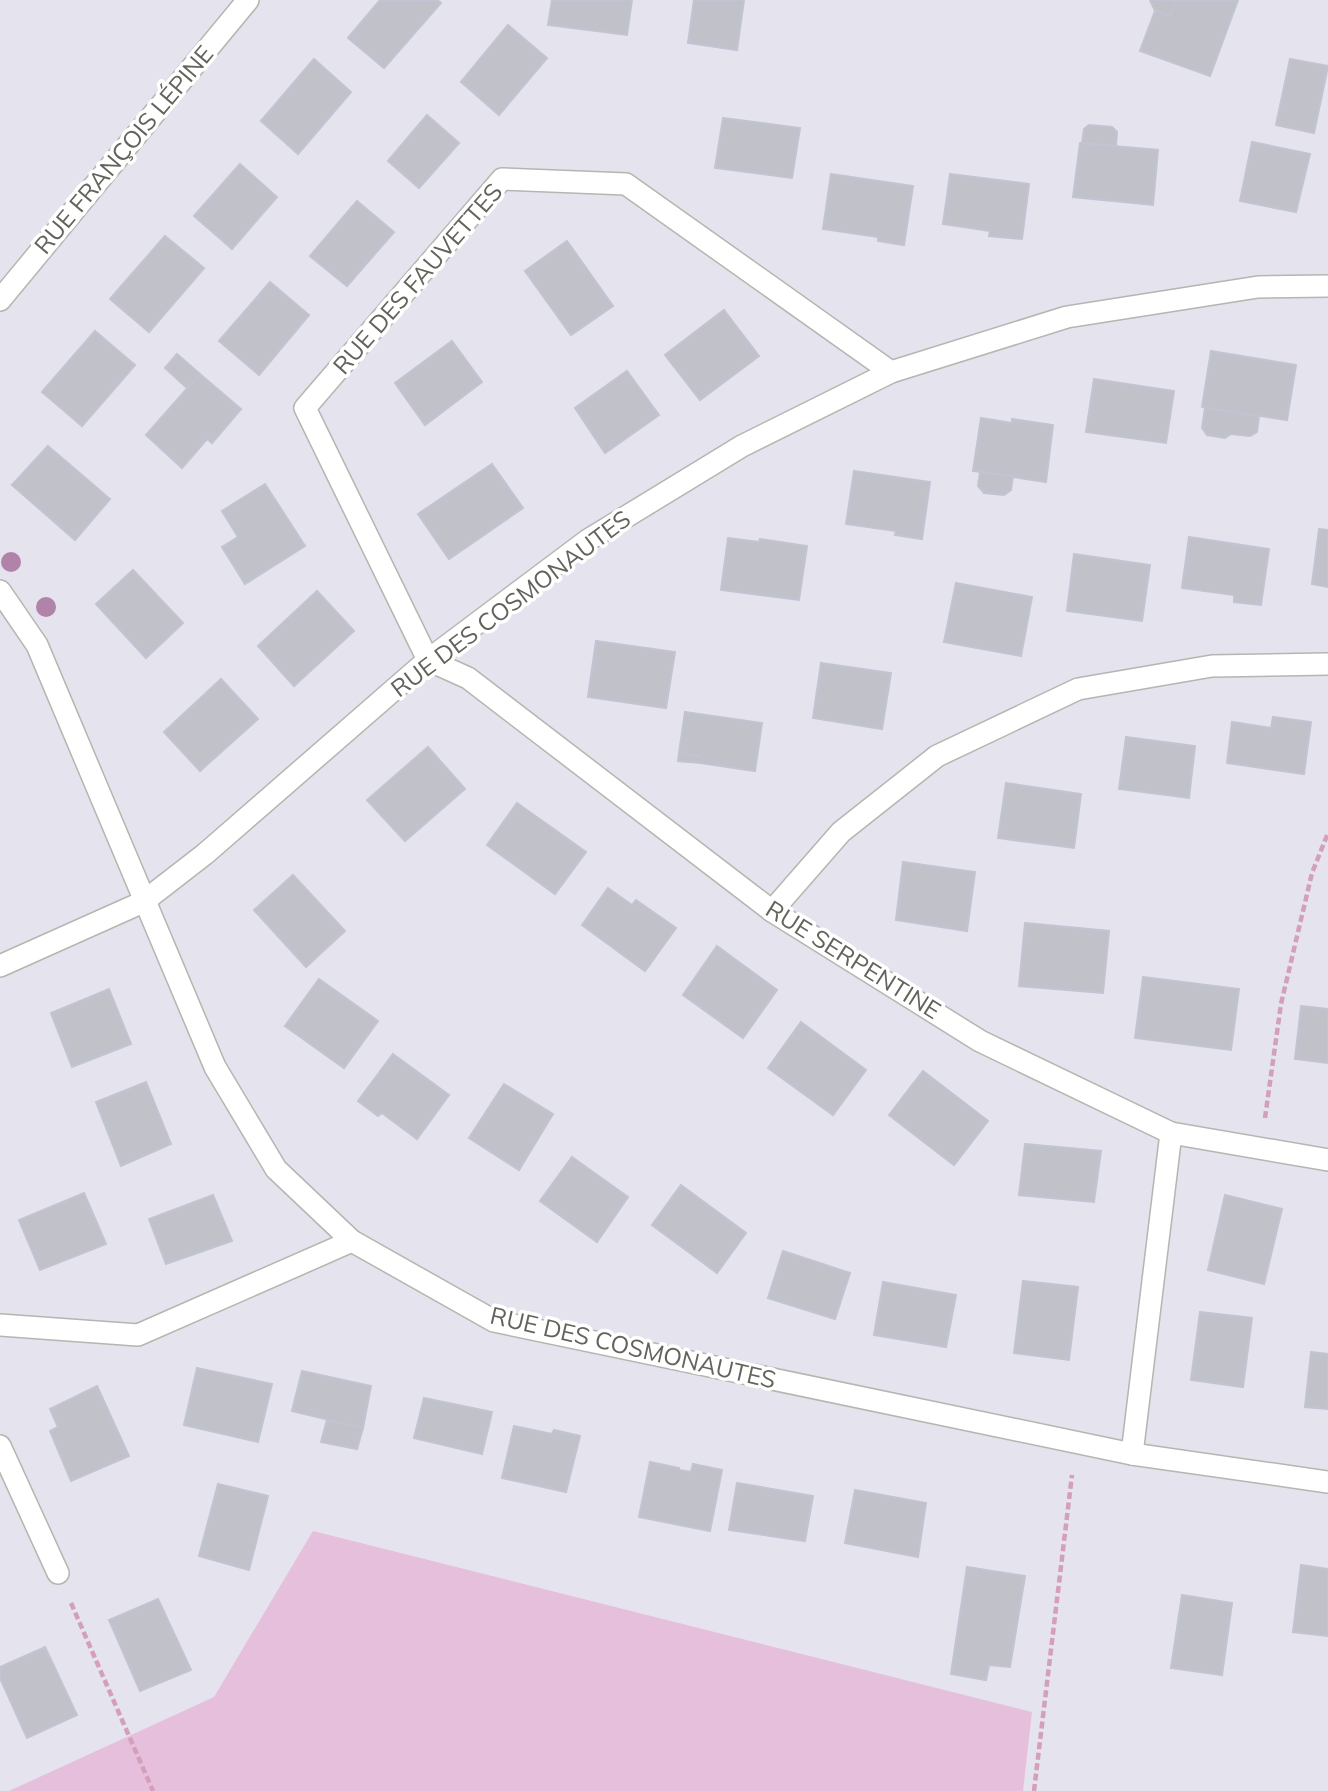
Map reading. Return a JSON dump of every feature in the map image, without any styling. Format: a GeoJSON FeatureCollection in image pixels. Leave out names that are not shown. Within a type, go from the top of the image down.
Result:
{"type":"FeatureCollection","features":[{"type":"Feature","properties":{"kind":"street","name":"RUE FRANÇOIS LÉPINE"},"geometry":{"type":"LineString","coordinates":[[0,300],[248,0]]}},
{"type":"Feature","properties":{"kind":"street","name":"RUE DES FAUVETTES"},"geometry":{"type":"LineString","coordinates":[[428,660],[305,408],[502,179],[626,184],[891,372]]}},
{"type":"Feature","properties":{"kind":"street","name":"RUE DES COSMONAUTES"},"geometry":{"type":"LineString","coordinates":[[144,902],[205,854],[428,660],[600,533],[742,446],[891,372],[1067,317],[1258,287],[1328,286]]}},
{"type":"Feature","properties":{"kind":"street","name":"RUE DES COSMONAUTES"},"geometry":{"type":"LineString","coordinates":[[0,591],[37,645],[215,1067],[276,1169],[352,1241],[494,1321],[1132,1454],[1328,1482]]}},
{"type":"Feature","properties":{"kind":"street","name":"RUE SERPENTINE"},"geometry":{"type":"LineString","coordinates":[[428,660],[468,678],[772,911],[980,1041],[1171,1133],[1328,1160]]}},
{"type":"Feature","properties":{"kind":"street"},"geometry":{"type":"LineString","coordinates":[[772,911],[841,832],[937,756],[1078,689],[1212,666],[1328,664]]}},
{"type":"Feature","properties":{"kind":"street"},"geometry":{"type":"LineString","coordinates":[[0,966],[144,902]]}},
{"type":"Feature","properties":{"kind":"street"},"geometry":{"type":"LineString","coordinates":[[1132,1454],[1171,1133]]}},
{"type":"Feature","properties":{"kind":"street"},"geometry":{"type":"LineString","coordinates":[[0,1325],[138,1335],[352,1241]]}},
{"type":"Feature","properties":{"kind":"street"},"geometry":{"type":"LineString","coordinates":[[0,1446],[58,1573]]}},
{"type":"Feature","properties":{"kind":"path"},"geometry":{"type":"LineString","coordinates":[[1258,1148],[1268,1110],[1282,1004],[1312,873],[1328,833]]}},
{"type":"Feature","properties":{"kind":"path"},"geometry":{"type":"LineString","coordinates":[[1034,1791],[1076,1443]]}},
{"type":"Feature","properties":{"kind":"path"},"geometry":{"type":"LineString","coordinates":[[58,1573],[153,1791]]}},
{"type":"Feature","properties":{"kind":"shaded area"},"geometry":{"type":"Polygon","coordinates":[[[313,1531],[1032,1712],[1023,1791],[9,1791],[214,1697],[313,1531]]]}},
{"type":"Feature","properties":{"kind":"building"},"geometry":{"type":"Polygon","coordinates":[[[380,0],[437,0],[441,3],[384,68],[348,38],[380,0]]]}},
{"type":"Feature","properties":{"kind":"building"},"geometry":{"type":"Polygon","coordinates":[[[552,0],[632,0],[627,35],[548,25],[552,0]]]}},
{"type":"Feature","properties":{"kind":"building"},"geometry":{"type":"Polygon","coordinates":[[[694,0],[744,0],[737,50],[688,43],[694,0]]]}},
{"type":"Feature","properties":{"kind":"building"},"geometry":{"type":"Polygon","coordinates":[[[1150,0],[1176,0],[1170,16],[1155,11],[1150,0]]]}},
{"type":"Feature","properties":{"kind":"building"},"geometry":{"type":"Polygon","coordinates":[[[1176,0],[1238,0],[1210,76],[1140,51],[1155,11],[1170,16],[1176,0]]]}},
{"type":"Feature","properties":{"kind":"building"},"geometry":{"type":"Polygon","coordinates":[[[508,25],[547,58],[499,115],[461,82],[508,25]]]}},
{"type":"Feature","properties":{"kind":"building"},"geometry":{"type":"Polygon","coordinates":[[[314,59],[351,92],[298,154],[261,121],[314,59]]]}},
{"type":"Feature","properties":{"kind":"building"},"geometry":{"type":"Polygon","coordinates":[[[1290,59],[1328,66],[1314,133],[1276,125],[1290,59]]]}},
{"type":"Feature","properties":{"kind":"building"},"geometry":{"type":"Polygon","coordinates":[[[427,115],[459,143],[419,188],[388,161],[427,115]]]}},
{"type":"Feature","properties":{"kind":"building"},"geometry":{"type":"Polygon","coordinates":[[[723,118],[800,128],[792,178],[715,168],[723,118]]]}},
{"type":"Feature","properties":{"kind":"building"},"geometry":{"type":"Polygon","coordinates":[[[1089,125],[1112,127],[1117,132],[1116,146],[1082,143],[1084,129],[1089,125]]]}},
{"type":"Feature","properties":{"kind":"building"},"geometry":{"type":"Polygon","coordinates":[[[1252,142],[1310,154],[1296,212],[1240,201],[1252,142]]]}},
{"type":"Feature","properties":{"kind":"building"},"geometry":{"type":"Polygon","coordinates":[[[1080,143],[1158,150],[1153,205],[1073,197],[1080,143]]]}},
{"type":"Feature","properties":{"kind":"building"},"geometry":{"type":"Polygon","coordinates":[[[240,164],[277,197],[232,249],[194,216],[240,164]]]}},
{"type":"Feature","properties":{"kind":"building"},"geometry":{"type":"Polygon","coordinates":[[[831,174],[913,186],[904,245],[878,241],[878,237],[823,229],[831,174]]]}},
{"type":"Feature","properties":{"kind":"building"},"geometry":{"type":"Polygon","coordinates":[[[950,174],[1029,184],[1022,239],[989,236],[990,231],[943,224],[950,174]]]}},
{"type":"Feature","properties":{"kind":"building"},"geometry":{"type":"Polygon","coordinates":[[[357,201],[394,232],[347,286],[310,256],[357,201]]]}},
{"type":"Feature","properties":{"kind":"building"},"geometry":{"type":"Polygon","coordinates":[[[165,236],[204,268],[149,332],[110,299],[165,236]]]}},
{"type":"Feature","properties":{"kind":"building"},"geometry":{"type":"Polygon","coordinates":[[[567,241],[613,306],[571,335],[525,271],[567,241]]]}},
{"type":"Feature","properties":{"kind":"building"},"geometry":{"type":"Polygon","coordinates":[[[270,282],[309,315],[259,375],[219,341],[270,282]]]}},
{"type":"Feature","properties":{"kind":"building"},"geometry":{"type":"Polygon","coordinates":[[[724,310],[759,356],[700,400],[665,355],[724,310]]]}},
{"type":"Feature","properties":{"kind":"building"},"geometry":{"type":"Polygon","coordinates":[[[95,331],[135,365],[82,426],[42,392],[95,331]]]}},
{"type":"Feature","properties":{"kind":"building"},"geometry":{"type":"Polygon","coordinates":[[[452,341],[482,382],[425,425],[395,383],[452,341]]]}},
{"type":"Feature","properties":{"kind":"building"},"geometry":{"type":"Polygon","coordinates":[[[1211,351],[1296,365],[1287,420],[1202,407],[1211,351]]]}},
{"type":"Feature","properties":{"kind":"building"},"geometry":{"type":"Polygon","coordinates":[[[177,354],[200,374],[187,388],[165,368],[177,354]]]}},
{"type":"Feature","properties":{"kind":"building"},"geometry":{"type":"Polygon","coordinates":[[[627,371],[659,415],[605,453],[575,408],[627,371]]]}},
{"type":"Feature","properties":{"kind":"building"},"geometry":{"type":"Polygon","coordinates":[[[200,374],[241,409],[212,443],[207,439],[182,468],[146,435],[200,374]]]}},
{"type":"Feature","properties":{"kind":"building"},"geometry":{"type":"Polygon","coordinates":[[[1094,379],[1174,391],[1166,443],[1086,432],[1094,379]]]}},
{"type":"Feature","properties":{"kind":"building"},"geometry":{"type":"Polygon","coordinates":[[[1205,408],[1259,416],[1257,432],[1250,436],[1231,434],[1225,438],[1207,435],[1202,428],[1205,408]]]}},
{"type":"Feature","properties":{"kind":"building"},"geometry":{"type":"Polygon","coordinates":[[[981,418],[1053,425],[1046,482],[973,471],[981,418]]]}},
{"type":"Feature","properties":{"kind":"building"},"geometry":{"type":"Polygon","coordinates":[[[48,446],[110,499],[75,540],[12,485],[48,446]]]}},
{"type":"Feature","properties":{"kind":"building"},"geometry":{"type":"Polygon","coordinates":[[[492,464],[523,508],[449,559],[418,514],[492,464]]]}},
{"type":"Feature","properties":{"kind":"building"},"geometry":{"type":"Polygon","coordinates":[[[854,471],[930,482],[922,539],[895,535],[896,531],[846,524],[854,471]]]}},
{"type":"Feature","properties":{"kind":"building"},"geometry":{"type":"Polygon","coordinates":[[[980,472],[1013,476],[1011,490],[1004,495],[984,493],[978,486],[980,472]]]}},
{"type":"Feature","properties":{"kind":"building"},"geometry":{"type":"Polygon","coordinates":[[[265,484],[305,546],[245,584],[222,547],[238,537],[222,511],[265,484]]]}},
{"type":"Feature","properties":{"kind":"building"},"geometry":{"type":"Polygon","coordinates":[[[1319,529],[1328,530],[1328,587],[1312,584],[1319,529]]]}},
{"type":"Feature","properties":{"kind":"building"},"geometry":{"type":"Polygon","coordinates":[[[1189,537],[1269,549],[1261,605],[1234,602],[1234,595],[1182,588],[1189,537]]]}},
{"type":"Feature","properties":{"kind":"building"},"geometry":{"type":"Polygon","coordinates":[[[728,538],[759,542],[760,539],[807,546],[799,600],[721,590],[728,538]]]}},
{"type":"Feature","properties":{"kind":"building"},"geometry":{"type":"Polygon","coordinates":[[[1074,554],[1150,565],[1142,621],[1067,611],[1074,554]]]}},
{"type":"Feature","properties":{"kind":"building"},"geometry":{"type":"Polygon","coordinates":[[[133,570],[183,623],[146,658],[96,604],[133,570]]]}},
{"type":"Feature","properties":{"kind":"building"},"geometry":{"type":"Polygon","coordinates":[[[956,583],[1032,597],[1021,656],[944,642],[956,583]]]}},
{"type":"Feature","properties":{"kind":"building"},"geometry":{"type":"Polygon","coordinates":[[[317,591],[354,631],[294,686],[258,646],[317,591]]]}},
{"type":"Feature","properties":{"kind":"building"},"geometry":{"type":"Polygon","coordinates":[[[596,641],[675,652],[666,708],[588,697],[596,641]]]}},
{"type":"Feature","properties":{"kind":"building"},"geometry":{"type":"Polygon","coordinates":[[[821,663],[891,673],[882,729],[813,718],[821,663]]]}},
{"type":"Feature","properties":{"kind":"building"},"geometry":{"type":"Polygon","coordinates":[[[221,679],[258,719],[200,771],[164,732],[221,679]]]}},
{"type":"Feature","properties":{"kind":"building"},"geometry":{"type":"Polygon","coordinates":[[[685,712],[762,723],[755,771],[700,763],[701,757],[679,753],[685,712]]]}},
{"type":"Feature","properties":{"kind":"building"},"geometry":{"type":"Polygon","coordinates":[[[1273,717],[1311,722],[1304,774],[1227,763],[1232,722],[1271,728],[1273,717]]]}},
{"type":"Feature","properties":{"kind":"building"},"geometry":{"type":"Polygon","coordinates":[[[1126,737],[1195,746],[1189,798],[1119,789],[1126,737]]]}},
{"type":"Feature","properties":{"kind":"building"},"geometry":{"type":"Polygon","coordinates":[[[428,747],[465,789],[405,841],[367,800],[428,747]]]}},
{"type":"Feature","properties":{"kind":"building"},"geometry":{"type":"Polygon","coordinates":[[[679,753],[701,757],[700,763],[678,761],[679,753]]]}},
{"type":"Feature","properties":{"kind":"building"},"geometry":{"type":"Polygon","coordinates":[[[1006,783],[1081,794],[1074,848],[998,838],[1006,783]]]}},
{"type":"Feature","properties":{"kind":"building"},"geometry":{"type":"Polygon","coordinates":[[[517,803],[586,852],[555,894],[487,845],[517,803]]]}},
{"type":"Feature","properties":{"kind":"building"},"geometry":{"type":"Polygon","coordinates":[[[903,862],[975,872],[967,931],[896,920],[903,862]]]}},
{"type":"Feature","properties":{"kind":"building"},"geometry":{"type":"Polygon","coordinates":[[[293,875],[345,931],[306,967],[254,910],[293,875]]]}},
{"type":"Feature","properties":{"kind":"building"},"geometry":{"type":"Polygon","coordinates":[[[608,888],[632,905],[636,900],[676,928],[645,971],[582,925],[608,888]]]}},
{"type":"Feature","properties":{"kind":"building"},"geometry":{"type":"Polygon","coordinates":[[[1025,923],[1109,931],[1103,993],[1019,986],[1025,923]]]}},
{"type":"Feature","properties":{"kind":"building"},"geometry":{"type":"Polygon","coordinates":[[[717,946],[777,990],[743,1038],[683,995],[717,946]]]}},
{"type":"Feature","properties":{"kind":"building"},"geometry":{"type":"Polygon","coordinates":[[[1143,977],[1239,989],[1231,1050],[1135,1038],[1143,977]]]}},
{"type":"Feature","properties":{"kind":"building"},"geometry":{"type":"Polygon","coordinates":[[[319,979],[378,1021],[344,1068],[285,1026],[319,979]]]}},
{"type":"Feature","properties":{"kind":"building"},"geometry":{"type":"Polygon","coordinates":[[[109,989],[131,1044],[72,1067],[51,1013],[109,989]]]}},
{"type":"Feature","properties":{"kind":"building"},"geometry":{"type":"Polygon","coordinates":[[[1301,1006],[1328,1009],[1328,1063],[1295,1059],[1301,1006]]]}},
{"type":"Feature","properties":{"kind":"building"},"geometry":{"type":"Polygon","coordinates":[[[801,1022],[866,1070],[833,1115],[768,1068],[801,1022]]]}},
{"type":"Feature","properties":{"kind":"building"},"geometry":{"type":"Polygon","coordinates":[[[393,1054],[449,1095],[417,1139],[382,1113],[378,1116],[358,1101],[393,1054]]]}},
{"type":"Feature","properties":{"kind":"building"},"geometry":{"type":"Polygon","coordinates":[[[923,1071],[988,1121],[954,1165],[889,1115],[923,1071]]]}},
{"type":"Feature","properties":{"kind":"building"},"geometry":{"type":"Polygon","coordinates":[[[146,1082],[171,1144],[121,1166],[96,1102],[146,1082]]]}},
{"type":"Feature","properties":{"kind":"building"},"geometry":{"type":"Polygon","coordinates":[[[504,1084],[553,1114],[519,1170],[469,1138],[504,1084]]]}},
{"type":"Feature","properties":{"kind":"building"},"geometry":{"type":"Polygon","coordinates":[[[1025,1144],[1101,1151],[1094,1202],[1019,1195],[1025,1144]]]}},
{"type":"Feature","properties":{"kind":"building"},"geometry":{"type":"Polygon","coordinates":[[[572,1157],[628,1197],[597,1242],[540,1201],[572,1157]]]}},
{"type":"Feature","properties":{"kind":"building"},"geometry":{"type":"Polygon","coordinates":[[[681,1185],[746,1233],[717,1273],[652,1225],[681,1185]]]}},
{"type":"Feature","properties":{"kind":"building"},"geometry":{"type":"Polygon","coordinates":[[[84,1193],[106,1244],[40,1270],[19,1220],[84,1193]]]}},
{"type":"Feature","properties":{"kind":"building"},"geometry":{"type":"Polygon","coordinates":[[[213,1195],[232,1241],[166,1264],[149,1219],[213,1195]]]}},
{"type":"Feature","properties":{"kind":"building"},"geometry":{"type":"Polygon","coordinates":[[[1225,1195],[1282,1209],[1264,1284],[1208,1270],[1225,1195]]]}},
{"type":"Feature","properties":{"kind":"building"},"geometry":{"type":"Polygon","coordinates":[[[783,1251],[850,1273],[835,1319],[768,1298],[783,1251]]]}},
{"type":"Feature","properties":{"kind":"building"},"geometry":{"type":"Polygon","coordinates":[[[1023,1281],[1078,1287],[1069,1360],[1014,1353],[1023,1281]]]}},
{"type":"Feature","properties":{"kind":"building"},"geometry":{"type":"Polygon","coordinates":[[[883,1282],[956,1295],[946,1347],[874,1335],[883,1282]]]}},
{"type":"Feature","properties":{"kind":"building"},"geometry":{"type":"Polygon","coordinates":[[[1200,1312],[1252,1318],[1243,1387],[1191,1380],[1200,1312]]]}},
{"type":"Feature","properties":{"kind":"building"},"geometry":{"type":"Polygon","coordinates":[[[1311,1352],[1328,1354],[1328,1409],[1305,1407],[1311,1352]]]}},
{"type":"Feature","properties":{"kind":"building"},"geometry":{"type":"Polygon","coordinates":[[[197,1368],[272,1384],[258,1442],[184,1425],[197,1368]]]}},
{"type":"Feature","properties":{"kind":"building"},"geometry":{"type":"Polygon","coordinates":[[[302,1371],[371,1386],[363,1428],[292,1411],[302,1371]]]}},
{"type":"Feature","properties":{"kind":"building"},"geometry":{"type":"Polygon","coordinates":[[[97,1386],[129,1456],[71,1481],[50,1431],[58,1427],[50,1409],[97,1386]]]}},
{"type":"Feature","properties":{"kind":"building"},"geometry":{"type":"Polygon","coordinates":[[[424,1398],[492,1412],[482,1454],[414,1438],[424,1398]]]}},
{"type":"Feature","properties":{"kind":"building"},"geometry":{"type":"Polygon","coordinates":[[[327,1420],[363,1428],[357,1449],[321,1442],[327,1420]]]}},
{"type":"Feature","properties":{"kind":"building"},"geometry":{"type":"Polygon","coordinates":[[[514,1426],[552,1434],[554,1430],[580,1436],[566,1492],[502,1478],[514,1426]]]}},
{"type":"Feature","properties":{"kind":"building"},"geometry":{"type":"Polygon","coordinates":[[[650,1462],[691,1472],[693,1464],[722,1470],[710,1531],[639,1517],[650,1462]]]}},
{"type":"Feature","properties":{"kind":"building"},"geometry":{"type":"Polygon","coordinates":[[[737,1483],[813,1496],[805,1541],[729,1530],[737,1483]]]}},
{"type":"Feature","properties":{"kind":"building"},"geometry":{"type":"Polygon","coordinates":[[[218,1484],[268,1496],[249,1570],[199,1556],[218,1484]]]}},
{"type":"Feature","properties":{"kind":"building"},"geometry":{"type":"Polygon","coordinates":[[[855,1490],[926,1503],[918,1557],[845,1543],[855,1490]]]}},
{"type":"Feature","properties":{"kind":"building"},"geometry":{"type":"Polygon","coordinates":[[[1301,1565],[1328,1569],[1328,1636],[1293,1632],[1301,1565]]]}},
{"type":"Feature","properties":{"kind":"building"},"geometry":{"type":"Polygon","coordinates":[[[967,1567],[1025,1576],[1010,1667],[989,1665],[986,1680],[951,1674],[967,1567]]]}},
{"type":"Feature","properties":{"kind":"building"},"geometry":{"type":"Polygon","coordinates":[[[1182,1595],[1232,1603],[1222,1675],[1171,1668],[1182,1595]]]}},
{"type":"Feature","properties":{"kind":"building"},"geometry":{"type":"Polygon","coordinates":[[[158,1599],[191,1670],[140,1691],[109,1620],[158,1599]]]}},
{"type":"Feature","properties":{"kind":"building"},"geometry":{"type":"Polygon","coordinates":[[[45,1647],[77,1715],[27,1738],[0,1678],[0,1667],[45,1647]]]}}]}
